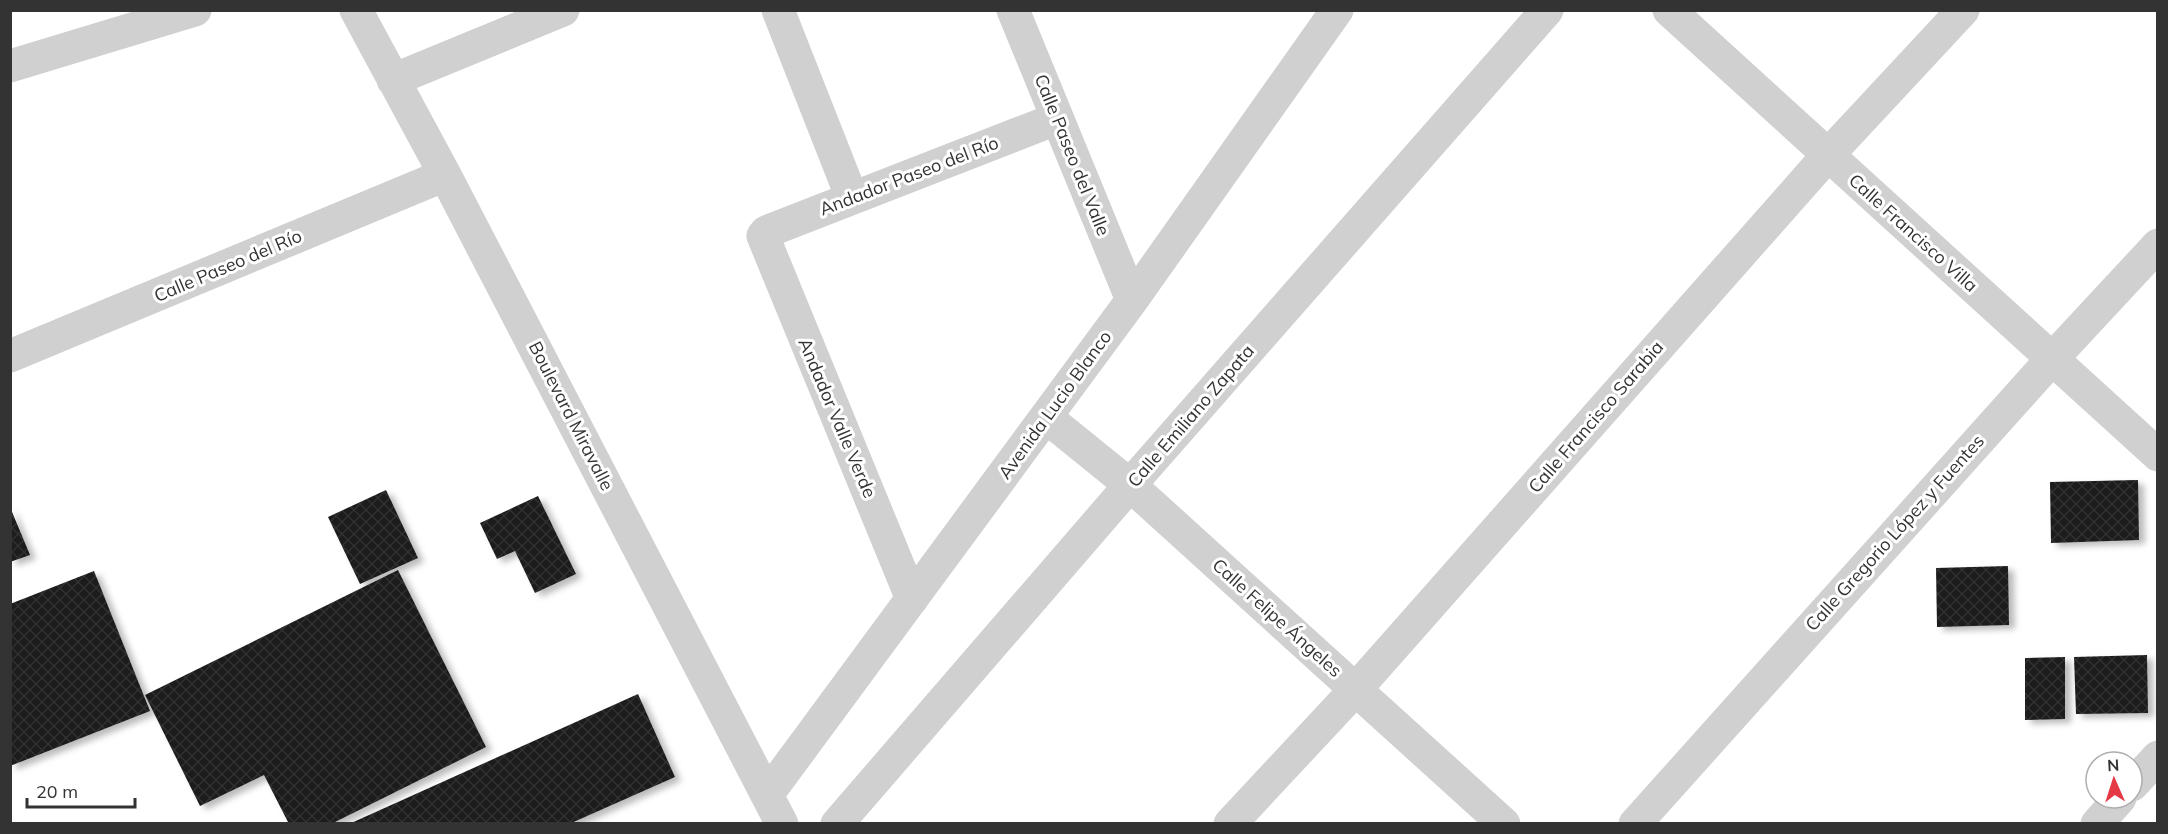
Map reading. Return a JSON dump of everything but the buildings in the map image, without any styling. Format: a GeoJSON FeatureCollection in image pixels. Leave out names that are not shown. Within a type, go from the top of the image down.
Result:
{"type":"FeatureCollection","features":[{"type":"Feature","properties":{"kind":"street"},"geometry":{"type":"LineString","coordinates":[[10,66],[195,10]]}},
{"type":"Feature","properties":{"kind":"street","name":"Boulevard Miravalle"},"geometry":{"type":"LineString","coordinates":[[356,10],[445,175],[782,824]]}},
{"type":"Feature","properties":{"kind":"street"},"geometry":{"type":"LineString","coordinates":[[393,80],[562,10]]}},
{"type":"Feature","properties":{"kind":"street"},"geometry":{"type":"LineString","coordinates":[[778,10],[852,198]]}},
{"type":"Feature","properties":{"kind":"street","name":"Calle Paseo del Valle"},"geometry":{"type":"LineString","coordinates":[[1013,10],[1132,300]]}},
{"type":"Feature","properties":{"kind":"street","name":"Avenida Lucio Blanco"},"geometry":{"type":"LineString","coordinates":[[767,795],[1132,300],[1337,10]]}},
{"type":"Feature","properties":{"kind":"street","name":"Calle Emiliano Zapata"},"geometry":{"type":"LineString","coordinates":[[837,824],[1547,10]]}},
{"type":"Feature","properties":{"kind":"street","name":"Calle Francisco Villa"},"geometry":{"type":"LineString","coordinates":[[1669,10],[2157,455]]}},
{"type":"Feature","properties":{"kind":"street","name":"Calle Francisco Sarabia"},"geometry":{"type":"LineString","coordinates":[[1230,824],[1356,689],[1828,155],[1963,10]]}},
{"type":"Feature","properties":{"kind":"street","name":"Andador Paseo del Río"},"geometry":{"type":"LineString","coordinates":[[763,236],[766,232],[1056,119]]}},
{"type":"Feature","properties":{"kind":"street","name":"Calle Paseo del Río"},"geometry":{"type":"LineString","coordinates":[[10,356],[445,175]]}},
{"type":"Feature","properties":{"kind":"street","name":"Andador Valle Verde"},"geometry":{"type":"LineString","coordinates":[[763,236],[912,599]]}},
{"type":"Feature","properties":{"kind":"street","name":"Calle Gregorio López y Fuentes"},"geometry":{"type":"LineString","coordinates":[[1635,824],[2157,245]]}},
{"type":"Feature","properties":{"kind":"street","name":"Calle Felipe Ángeles"},"geometry":{"type":"LineString","coordinates":[[1046,417],[1131,485],[1504,824]]}},
{"type":"Feature","properties":{"kind":"street"},"geometry":{"type":"LineString","coordinates":[[2144,772],[2157,757]]}},
{"type":"Feature","properties":{"kind":"street"},"geometry":{"type":"LineString","coordinates":[[2097,824],[2109,810]]}}]}
